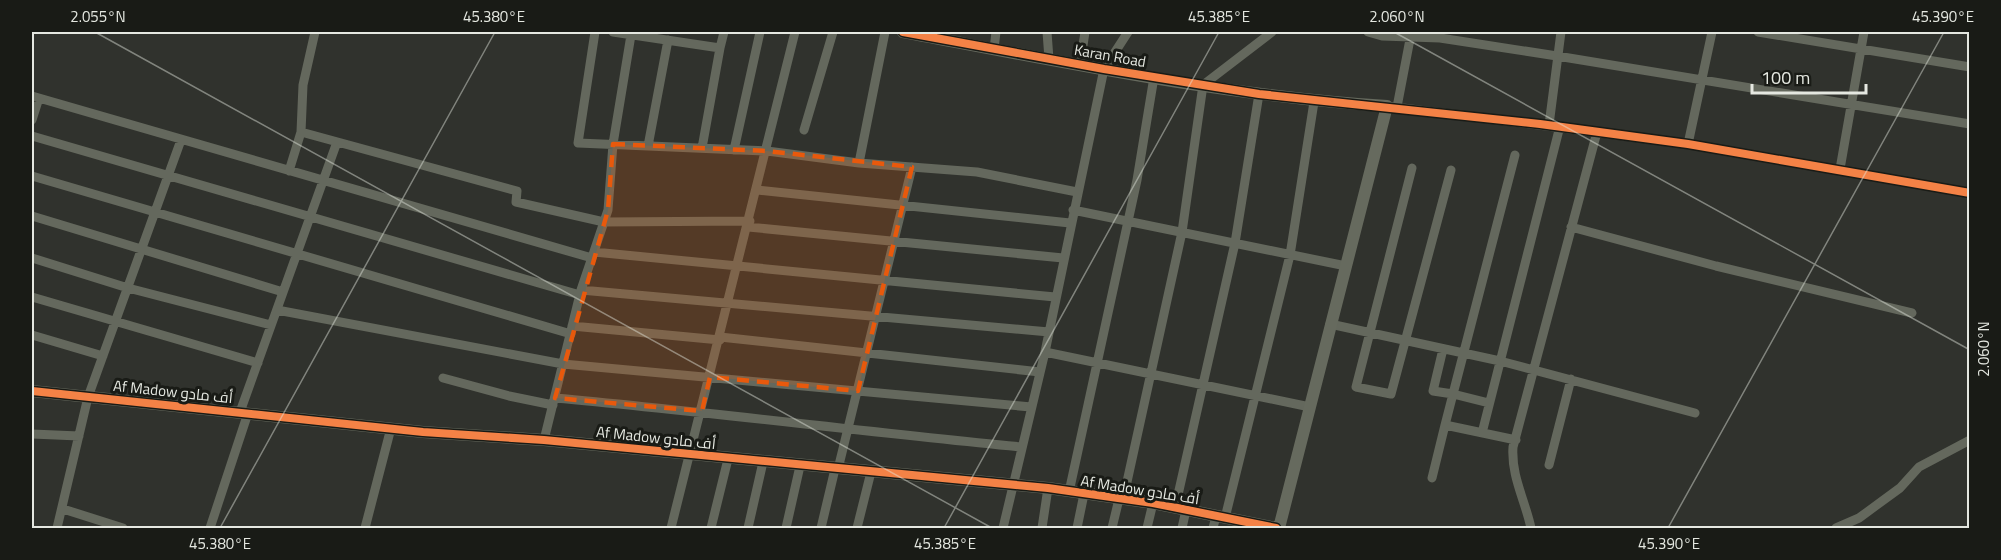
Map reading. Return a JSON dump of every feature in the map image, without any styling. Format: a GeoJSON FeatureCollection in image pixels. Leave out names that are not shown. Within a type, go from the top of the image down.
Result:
{"type":"FeatureCollection","features":[{"type":"Feature","properties":{"kind":"street"},"geometry":{"type":"LineString","coordinates":[[289,171],[302,132],[303,85],[315,32]]}},
{"type":"Feature","properties":{"kind":"street"},"geometry":{"type":"LineString","coordinates":[[595,32],[578,143],[767,151],[859,163],[977,172],[1077,192]]}},
{"type":"Feature","properties":{"kind":"street"},"geometry":{"type":"LineString","coordinates":[[613,32],[720,48]]}},
{"type":"Feature","properties":{"kind":"street"},"geometry":{"type":"LineString","coordinates":[[702,148],[724,32]]}},
{"type":"Feature","properties":{"kind":"street"},"geometry":{"type":"LineString","coordinates":[[734,150],[760,32]]}},
{"type":"Feature","properties":{"kind":"street"},"geometry":{"type":"LineString","coordinates":[[671,528],[749,224],[795,32]]}},
{"type":"Feature","properties":{"kind":"street"},"geometry":{"type":"LineString","coordinates":[[804,130],[833,32]]}},
{"type":"Feature","properties":{"kind":"street"},"geometry":{"type":"LineString","coordinates":[[859,163],[885,32]]}},
{"type":"Feature","properties":{"kind":"street","name":"Karan Road"},"geometry":{"type":"LineString","coordinates":[[903,32],[949,36],[994,49],[1259,94],[1314,102],[1392,107]]}},
{"type":"Feature","properties":{"kind":"street"},"geometry":{"type":"LineString","coordinates":[[994,49],[996,32]]}},
{"type":"Feature","properties":{"kind":"street"},"geometry":{"type":"LineString","coordinates":[[1047,32],[1049,59]]}},
{"type":"Feature","properties":{"kind":"street"},"geometry":{"type":"LineString","coordinates":[[1080,65],[1085,32]]}},
{"type":"Feature","properties":{"kind":"street"},"geometry":{"type":"LineString","coordinates":[[1003,528],[1045,352],[1070,223],[1104,69],[1128,32]]}},
{"type":"Feature","properties":{"kind":"street"},"geometry":{"type":"LineString","coordinates":[[1112,528],[1151,374],[1182,232],[1203,85],[1272,32]]}},
{"type":"Feature","properties":{"kind":"street"},"geometry":{"type":"LineString","coordinates":[[1368,32],[1382,36],[1411,34],[1440,38],[1970,124]]}},
{"type":"Feature","properties":{"kind":"street"},"geometry":{"type":"LineString","coordinates":[[1549,125],[1561,32]]}},
{"type":"Feature","properties":{"kind":"street"},"geometry":{"type":"LineString","coordinates":[[1688,144],[1712,32]]}},
{"type":"Feature","properties":{"kind":"street"},"geometry":{"type":"LineString","coordinates":[[1758,32],[1970,67]]}},
{"type":"Feature","properties":{"kind":"street"},"geometry":{"type":"LineString","coordinates":[[1840,169],[1864,32]]}},
{"type":"Feature","properties":{"kind":"street"},"geometry":{"type":"LineString","coordinates":[[1411,34],[1392,107],[1560,126],[1688,144],[1970,193]]}},
{"type":"Feature","properties":{"kind":"street"},"geometry":{"type":"LineString","coordinates":[[544,440],[581,293],[608,210],[614,144],[631,35]]}},
{"type":"Feature","properties":{"kind":"street"},"geometry":{"type":"LineString","coordinates":[[648,146],[668,40]]}},
{"type":"Feature","properties":{"kind":"street"},"geometry":{"type":"LineString","coordinates":[[1069,492],[1137,180],[1154,77]]}},
{"type":"Feature","properties":{"kind":"street"},"geometry":{"type":"LineString","coordinates":[[1182,528],[1181,509],[1204,385],[1235,243],[1259,94]]}},
{"type":"Feature","properties":{"kind":"street"},"geometry":{"type":"LineString","coordinates":[[32,120],[35,97],[289,171],[593,255],[739,264],[1056,297]]}},
{"type":"Feature","properties":{"kind":"street"},"geometry":{"type":"LineString","coordinates":[[1218,521],[1254,395],[1290,255],[1314,102]]}},
{"type":"Feature","properties":{"kind":"street","name":"Af Madow أف مادو"},"geometry":{"type":"LineString","coordinates":[[32,391],[391,428],[544,440],[690,456],[1048,488],[1153,503],[1218,521],[1277,528],[1330,324],[1392,107]]}},
{"type":"Feature","properties":{"kind":"street"},"geometry":{"type":"LineString","coordinates":[[1482,433],[1560,126]]}},
{"type":"Feature","properties":{"kind":"street"},"geometry":{"type":"LineString","coordinates":[[302,132],[517,191],[516,202],[604,222],[749,224],[894,242],[1063,258]]}},
{"type":"Feature","properties":{"kind":"street"},"geometry":{"type":"LineString","coordinates":[[1531,528],[1526,504],[1512,467],[1516,440],[1596,132]]}},
{"type":"Feature","properties":{"kind":"street"},"geometry":{"type":"LineString","coordinates":[[32,136],[310,216],[497,273],[581,293],[729,302],[1049,332]]}},
{"type":"Feature","properties":{"kind":"street"},"geometry":{"type":"LineString","coordinates":[[57,528],[88,397],[181,140]]}},
{"type":"Feature","properties":{"kind":"street"},"geometry":{"type":"LineString","coordinates":[[210,528],[258,363],[337,142]]}},
{"type":"Feature","properties":{"kind":"street"},"geometry":{"type":"LineString","coordinates":[[1432,478],[1515,155]]}},
{"type":"Feature","properties":{"kind":"street"},"geometry":{"type":"LineString","coordinates":[[821,528],[858,391],[912,167]]}},
{"type":"Feature","properties":{"kind":"street"},"geometry":{"type":"LineString","coordinates":[[1412,168],[1356,387],[1391,394],[1451,170]]}},
{"type":"Feature","properties":{"kind":"street"},"geometry":{"type":"LineString","coordinates":[[32,177],[297,254],[572,330],[720,338],[1040,372]]}},
{"type":"Feature","properties":{"kind":"street"},"geometry":{"type":"LineString","coordinates":[[757,190],[1070,223]]}},
{"type":"Feature","properties":{"kind":"street"},"geometry":{"type":"LineString","coordinates":[[1073,210],[1346,266]]}},
{"type":"Feature","properties":{"kind":"street"},"geometry":{"type":"LineString","coordinates":[[32,216],[283,292]]}},
{"type":"Feature","properties":{"kind":"street"},"geometry":{"type":"LineString","coordinates":[[1572,227],[1716,266],[1912,313]]}},
{"type":"Feature","properties":{"kind":"street"},"geometry":{"type":"LineString","coordinates":[[32,258],[128,288],[271,325]]}},
{"type":"Feature","properties":{"kind":"street"},"geometry":{"type":"LineString","coordinates":[[32,297],[258,363]]}},
{"type":"Feature","properties":{"kind":"street"},"geometry":{"type":"LineString","coordinates":[[277,310],[563,364],[1031,407]]}},
{"type":"Feature","properties":{"kind":"street"},"geometry":{"type":"LineString","coordinates":[[1330,324],[1534,369],[1695,413]]}},
{"type":"Feature","properties":{"kind":"street"},"geometry":{"type":"LineString","coordinates":[[32,335],[103,356]]}},
{"type":"Feature","properties":{"kind":"street"},"geometry":{"type":"LineString","coordinates":[[1443,349],[1433,391],[1489,403]]}},
{"type":"Feature","properties":{"kind":"street"},"geometry":{"type":"LineString","coordinates":[[1045,352],[1310,407]]}},
{"type":"Feature","properties":{"kind":"street"},"geometry":{"type":"LineString","coordinates":[[443,378],[509,396],[702,411],[848,430],[1022,447]]}},
{"type":"Feature","properties":{"kind":"street"},"geometry":{"type":"LineString","coordinates":[[1549,465],[1571,379]]}},
{"type":"Feature","properties":{"kind":"street"},"geometry":{"type":"LineString","coordinates":[[1445,425],[1516,440]]}},
{"type":"Feature","properties":{"kind":"street"},"geometry":{"type":"LineString","coordinates":[[364,528],[391,428]]}},
{"type":"Feature","properties":{"kind":"street"},"geometry":{"type":"LineString","coordinates":[[32,434],[80,436]]}},
{"type":"Feature","properties":{"kind":"street"},"geometry":{"type":"LineString","coordinates":[[1836,528],[1859,518],[1900,488],[1919,467],[1970,440]]}},
{"type":"Feature","properties":{"kind":"street"},"geometry":{"type":"LineString","coordinates":[[711,528],[729,459]]}},
{"type":"Feature","properties":{"kind":"street"},"geometry":{"type":"LineString","coordinates":[[748,528],[763,462]]}},
{"type":"Feature","properties":{"kind":"street"},"geometry":{"type":"LineString","coordinates":[[786,528],[800,466]]}},
{"type":"Feature","properties":{"kind":"street"},"geometry":{"type":"LineString","coordinates":[[857,528],[871,472]]}},
{"type":"Feature","properties":{"kind":"street"},"geometry":{"type":"LineString","coordinates":[[1042,528],[1048,488]]}},
{"type":"Feature","properties":{"kind":"street"},"geometry":{"type":"LineString","coordinates":[[1077,528],[1084,494]]}},
{"type":"Feature","properties":{"kind":"street"},"geometry":{"type":"LineString","coordinates":[[1147,528],[1153,503]]}},
{"type":"Feature","properties":{"kind":"street"},"geometry":{"type":"LineString","coordinates":[[63,508],[123,528]]}},
{"type":"Feature","properties":{"kind":"highlighted area"},"geometry":{"type":"Polygon","coordinates":[[[613,144],[767,151],[912,167],[858,391],[710,377],[702,411],[555,398],[608,210],[613,144]]]}},
{"type":"Feature","properties":{"kind":"cycle path"},"geometry":{"type":"LineString","coordinates":[[903,32],[1104,69],[1259,94],[1540,124],[1688,144],[1970,193]]}},
{"type":"Feature","properties":{"kind":"cycle path"},"geometry":{"type":"LineString","coordinates":[[32,391],[423,432],[544,440],[1048,488],[1153,503],[1276,528]]}}]}
